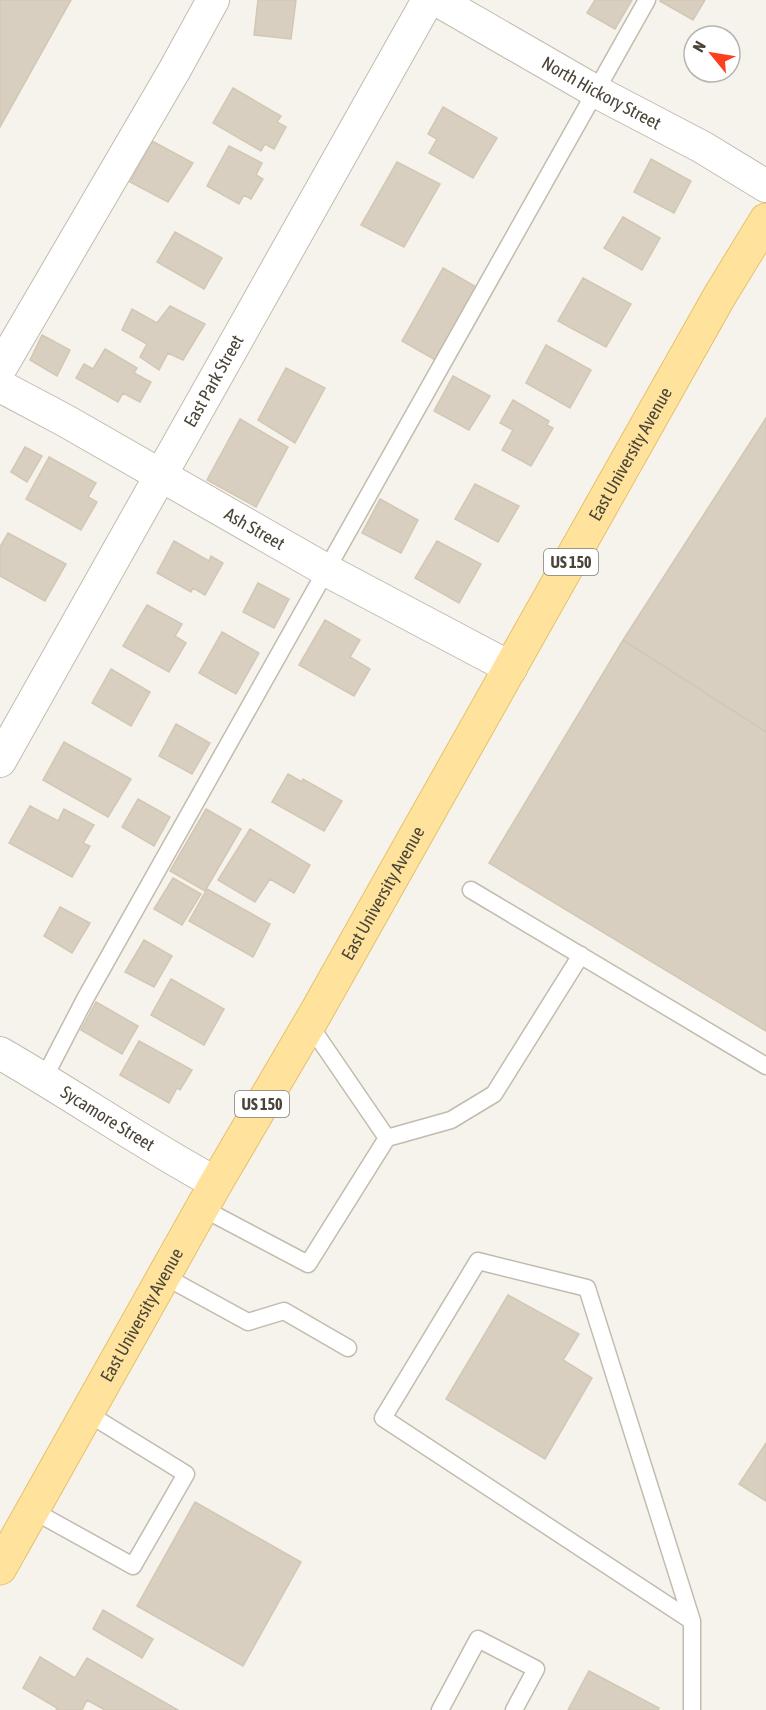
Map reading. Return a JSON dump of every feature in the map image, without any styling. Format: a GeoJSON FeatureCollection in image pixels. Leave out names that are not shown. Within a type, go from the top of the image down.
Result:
{"type":"FeatureCollection","features":[{"type":"Feature","properties":{"kind":"main road","name":"East University Avenue"},"geometry":{"type":"LineString","coordinates":[[0,1568],[719,297],[766,220]]}},
{"type":"Feature","properties":{"kind":"street"},"geometry":{"type":"LineString","coordinates":[[1,370],[213,0]]}},
{"type":"Feature","properties":{"kind":"street","name":"East Park Street"},"geometry":{"type":"LineString","coordinates":[[0,761],[428,0]]}},
{"type":"Feature","properties":{"kind":"street","name":"North Hickory Street"},"geometry":{"type":"LineString","coordinates":[[437,0],[595,92],[702,147],[766,186]]}},
{"type":"Feature","properties":{"kind":"street","name":"Ash Street"},"geometry":{"type":"LineString","coordinates":[[1,370],[66,421],[160,476],[326,570],[511,668]]}},
{"type":"Feature","properties":{"kind":"street","name":"Sycamore Street"},"geometry":{"type":"LineString","coordinates":[[0,1053],[45,1078],[167,1157],[209,1196]]}},
{"type":"Feature","properties":{"kind":"lane"},"geometry":{"type":"LineString","coordinates":[[45,1078],[84,999],[647,0]]}},
{"type":"Feature","properties":{"kind":"lane"},"geometry":{"type":"LineString","coordinates":[[471,890],[766,1066]]}},
{"type":"Feature","properties":{"kind":"lane"},"geometry":{"type":"LineString","coordinates":[[209,1196],[308,1264],[387,1138],[451,1120],[494,1094],[580,955]]}},
{"type":"Feature","properties":{"kind":"lane"},"geometry":{"type":"LineString","coordinates":[[309,1024],[387,1138]]}},
{"type":"Feature","properties":{"kind":"lane"},"geometry":{"type":"LineString","coordinates":[[692,1621],[382,1418],[477,1261],[587,1288],[692,1621],[692,1710]]}},
{"type":"Feature","properties":{"kind":"lane"},"geometry":{"type":"LineString","coordinates":[[164,1276],[248,1322],[285,1311],[348,1348]]}},
{"type":"Feature","properties":{"kind":"lane"},"geometry":{"type":"LineString","coordinates":[[32,1510],[133,1566],[186,1474],[87,1413]]}},
{"type":"Feature","properties":{"kind":"lane"},"geometry":{"type":"LineString","coordinates":[[440,1710],[478,1638],[536,1669],[514,1710]]}},
{"type":"Feature","properties":{"kind":"building"},"geometry":{"type":"Polygon","coordinates":[[[0,0],[71,0],[0,127],[0,0]]]}},
{"type":"Feature","properties":{"kind":"building"},"geometry":{"type":"Polygon","coordinates":[[[258,0],[296,0],[291,39],[254,35],[258,0]]]}},
{"type":"Feature","properties":{"kind":"building"},"geometry":{"type":"Polygon","coordinates":[[[595,0],[632,0],[615,29],[587,13],[595,0]]]}},
{"type":"Feature","properties":{"kind":"building"},"geometry":{"type":"Polygon","coordinates":[[[661,0],[705,0],[693,20],[661,0]]]}},
{"type":"Feature","properties":{"kind":"building"},"geometry":{"type":"Polygon","coordinates":[[[233,88],[281,116],[277,122],[286,127],[274,149],[265,144],[261,151],[213,123],[233,88]]]}},
{"type":"Feature","properties":{"kind":"building"},"geometry":{"type":"Polygon","coordinates":[[[443,107],[497,138],[473,178],[429,153],[437,139],[428,134],[443,107]]]}},
{"type":"Feature","properties":{"kind":"building"},"geometry":{"type":"Polygon","coordinates":[[[152,141],[193,163],[168,202],[130,182],[152,141]]]}},
{"type":"Feature","properties":{"kind":"building"},"geometry":{"type":"Polygon","coordinates":[[[229,146],[262,163],[256,175],[263,179],[251,199],[244,195],[239,204],[207,186],[229,146]]]}},
{"type":"Feature","properties":{"kind":"building"},"geometry":{"type":"Polygon","coordinates":[[[651,159],[691,181],[674,213],[634,192],[651,159]]]}},
{"type":"Feature","properties":{"kind":"building"},"geometry":{"type":"Polygon","coordinates":[[[397,162],[440,184],[404,247],[361,225],[397,162]]]}},
{"type":"Feature","properties":{"kind":"building"},"geometry":{"type":"Polygon","coordinates":[[[623,217],[660,238],[642,270],[604,248],[623,217]]]}},
{"type":"Feature","properties":{"kind":"building"},"geometry":{"type":"Polygon","coordinates":[[[175,232],[222,258],[204,289],[157,262],[175,232]]]}},
{"type":"Feature","properties":{"kind":"building"},"geometry":{"type":"Polygon","coordinates":[[[443,268],[478,288],[437,361],[402,341],[443,268]]]}},
{"type":"Feature","properties":{"kind":"building"},"geometry":{"type":"Polygon","coordinates":[[[583,278],[631,304],[606,347],[558,321],[583,278]]]}},
{"type":"Feature","properties":{"kind":"building"},"geometry":{"type":"Polygon","coordinates":[[[170,306],[205,324],[183,360],[168,353],[159,370],[140,357],[147,344],[122,330],[132,309],[157,323],[170,306]]]}},
{"type":"Feature","properties":{"kind":"building"},"geometry":{"type":"Polygon","coordinates":[[[42,335],[70,350],[57,376],[30,360],[42,335]]]}},
{"type":"Feature","properties":{"kind":"building"},"geometry":{"type":"Polygon","coordinates":[[[546,345],[591,370],[570,408],[526,383],[546,345]]]}},
{"type":"Feature","properties":{"kind":"building"},"geometry":{"type":"Polygon","coordinates":[[[105,349],[137,368],[134,373],[151,382],[140,402],[123,393],[118,402],[76,378],[84,364],[93,369],[105,349]]]}},
{"type":"Feature","properties":{"kind":"building"},"geometry":{"type":"Polygon","coordinates":[[[286,368],[325,388],[295,443],[258,420],[286,368]]]}},
{"type":"Feature","properties":{"kind":"building"},"geometry":{"type":"Polygon","coordinates":[[[453,376],[490,396],[469,430],[434,411],[453,376]]]}},
{"type":"Feature","properties":{"kind":"building"},"geometry":{"type":"Polygon","coordinates":[[[513,400],[549,421],[547,425],[553,428],[531,466],[502,450],[513,430],[500,423],[513,400]]]}},
{"type":"Feature","properties":{"kind":"building"},"geometry":{"type":"Polygon","coordinates":[[[766,418],[766,732],[623,640],[766,418]]]}},
{"type":"Feature","properties":{"kind":"building"},"geometry":{"type":"Polygon","coordinates":[[[240,419],[288,447],[256,507],[207,480],[240,419]]]}},
{"type":"Feature","properties":{"kind":"building"},"geometry":{"type":"Polygon","coordinates":[[[25,447],[42,456],[27,482],[11,472],[25,447]]]}},
{"type":"Feature","properties":{"kind":"building"},"geometry":{"type":"Polygon","coordinates":[[[49,457],[96,483],[88,497],[97,502],[81,530],[26,499],[49,457]]]}},
{"type":"Feature","properties":{"kind":"building"},"geometry":{"type":"Polygon","coordinates":[[[475,484],[519,506],[498,542],[455,519],[475,484]]]}},
{"type":"Feature","properties":{"kind":"building"},"geometry":{"type":"Polygon","coordinates":[[[380,499],[418,520],[401,553],[362,533],[380,499]]]}},
{"type":"Feature","properties":{"kind":"building"},"geometry":{"type":"Polygon","coordinates":[[[8,533],[66,564],[45,601],[0,576],[0,547],[8,533]]]}},
{"type":"Feature","properties":{"kind":"building"},"geometry":{"type":"Polygon","coordinates":[[[174,541],[209,561],[211,556],[223,563],[205,595],[193,588],[191,592],[157,573],[174,541]]]}},
{"type":"Feature","properties":{"kind":"building"},"geometry":{"type":"Polygon","coordinates":[[[437,541],[481,564],[459,603],[415,578],[437,541]]]}},
{"type":"Feature","properties":{"kind":"building"},"geometry":{"type":"Polygon","coordinates":[[[258,583],[289,599],[274,628],[243,612],[258,583]]]}},
{"type":"Feature","properties":{"kind":"building"},"geometry":{"type":"Polygon","coordinates":[[[147,605],[182,624],[175,636],[186,643],[169,672],[123,646],[147,605]]]}},
{"type":"Feature","properties":{"kind":"building"},"geometry":{"type":"Polygon","coordinates":[[[325,620],[360,640],[350,657],[370,669],[354,696],[299,665],[325,620]]]}},
{"type":"Feature","properties":{"kind":"building"},"geometry":{"type":"Polygon","coordinates":[[[222,632],[259,653],[236,694],[199,673],[222,632]]]}},
{"type":"Feature","properties":{"kind":"building"},"geometry":{"type":"Polygon","coordinates":[[[623,640],[766,732],[766,1031],[489,863],[623,640]]]}},
{"type":"Feature","properties":{"kind":"building"},"geometry":{"type":"Polygon","coordinates":[[[111,669],[150,692],[131,726],[92,703],[111,669]]]}},
{"type":"Feature","properties":{"kind":"building"},"geometry":{"type":"Polygon","coordinates":[[[176,724],[210,743],[192,774],[159,756],[176,724]]]}},
{"type":"Feature","properties":{"kind":"building"},"geometry":{"type":"Polygon","coordinates":[[[64,742],[131,779],[108,817],[43,780],[64,742]]]}},
{"type":"Feature","properties":{"kind":"building"},"geometry":{"type":"Polygon","coordinates":[[[288,774],[302,782],[303,779],[342,801],[324,831],[272,802],[288,774]]]}},
{"type":"Feature","properties":{"kind":"building"},"geometry":{"type":"Polygon","coordinates":[[[138,799],[170,817],[154,846],[122,827],[138,799]]]}},
{"type":"Feature","properties":{"kind":"building"},"geometry":{"type":"Polygon","coordinates":[[[30,806],[58,821],[64,809],[94,825],[83,843],[90,846],[72,877],[9,843],[30,806]]]}},
{"type":"Feature","properties":{"kind":"building"},"geometry":{"type":"Polygon","coordinates":[[[206,809],[241,829],[205,891],[170,871],[206,809]]]}},
{"type":"Feature","properties":{"kind":"building"},"geometry":{"type":"Polygon","coordinates":[[[250,829],[310,865],[294,893],[270,879],[255,902],[218,880],[250,829]]]}},
{"type":"Feature","properties":{"kind":"building"},"geometry":{"type":"Polygon","coordinates":[[[173,878],[201,894],[182,925],[154,909],[173,878]]]}},
{"type":"Feature","properties":{"kind":"building"},"geometry":{"type":"Polygon","coordinates":[[[207,889],[270,924],[253,957],[189,921],[207,889]]]}},
{"type":"Feature","properties":{"kind":"building"},"geometry":{"type":"Polygon","coordinates":[[[60,907],[90,923],[72,953],[44,936],[60,907]]]}},
{"type":"Feature","properties":{"kind":"building"},"geometry":{"type":"Polygon","coordinates":[[[144,940],[172,956],[154,987],[125,972],[144,940]]]}},
{"type":"Feature","properties":{"kind":"building"},"geometry":{"type":"Polygon","coordinates":[[[171,979],[224,1009],[204,1045],[151,1015],[171,979]]]}},
{"type":"Feature","properties":{"kind":"building"},"geometry":{"type":"Polygon","coordinates":[[[96,1002],[138,1026],[122,1054],[81,1030],[96,1002]]]}},
{"type":"Feature","properties":{"kind":"building"},"geometry":{"type":"Polygon","coordinates":[[[139,1041],[192,1070],[180,1090],[177,1088],[169,1103],[120,1075],[139,1041]]]}},
{"type":"Feature","properties":{"kind":"building"},"geometry":{"type":"Polygon","coordinates":[[[508,1295],[579,1334],[563,1360],[592,1378],[545,1459],[446,1399],[508,1295]]]}},
{"type":"Feature","properties":{"kind":"building"},"geometry":{"type":"Polygon","coordinates":[[[766,1443],[766,1501],[739,1484],[766,1443]]]}},
{"type":"Feature","properties":{"kind":"building"},"geometry":{"type":"Polygon","coordinates":[[[195,1502],[301,1562],[243,1666],[137,1606],[195,1502]]]}},
{"type":"Feature","properties":{"kind":"building"},"geometry":{"type":"Polygon","coordinates":[[[103,1610],[153,1639],[142,1658],[93,1629],[103,1610]]]}},
{"type":"Feature","properties":{"kind":"building"},"geometry":{"type":"Polygon","coordinates":[[[40,1657],[75,1678],[87,1658],[178,1710],[105,1710],[87,1700],[82,1710],[56,1710],[57,1708],[23,1688],[40,1657]]]}},
{"type":"Feature","properties":{"kind":"building"},"geometry":{"type":"Polygon","coordinates":[[[589,1671],[659,1708],[658,1710],[568,1710],[589,1671]]]}}]}
